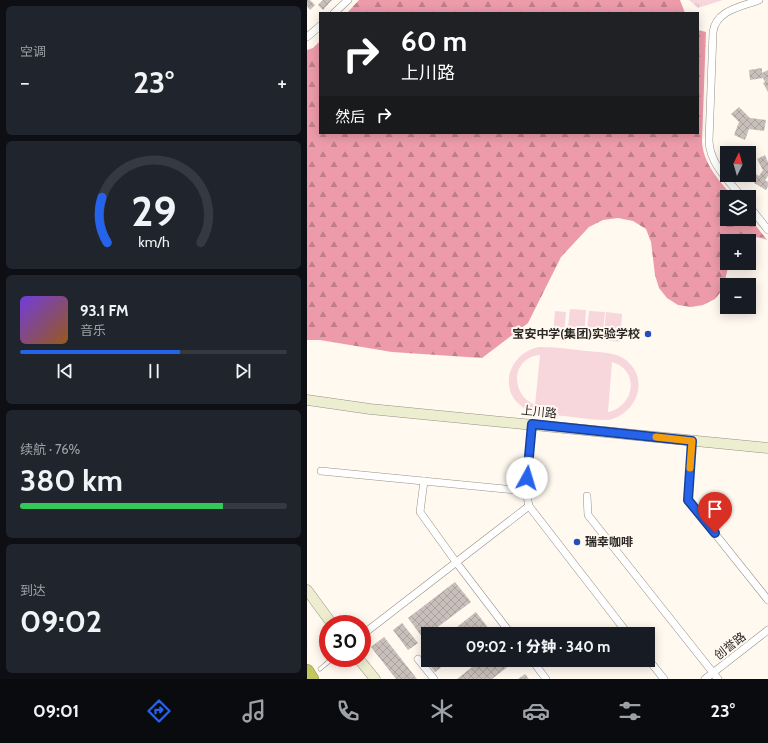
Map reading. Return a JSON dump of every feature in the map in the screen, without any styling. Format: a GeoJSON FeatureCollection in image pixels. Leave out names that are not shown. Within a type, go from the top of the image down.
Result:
{"type":"FeatureCollection","features":[{"type":"Feature","properties":{"kind":"main road","name":"上川路"},"geometry":{"type":"LineString","coordinates":[[307,400],[370,409],[768,448]]}},
{"type":"Feature","properties":{"kind":"main road"},"geometry":{"type":"LineString","coordinates":[[307,590],[325,615]]}},
{"type":"Feature","properties":{"kind":"main road"},"geometry":{"type":"LineString","coordinates":[[365,667],[375,679]]}},
{"type":"Feature","properties":{"kind":"street"},"geometry":{"type":"LineString","coordinates":[[335,12],[348,0]]}},
{"type":"Feature","properties":{"kind":"street"},"geometry":{"type":"LineString","coordinates":[[737,190],[717,165],[710,151],[709,141],[713,32],[714,26],[721,16],[759,0]]}},
{"type":"Feature","properties":{"kind":"street"},"geometry":{"type":"LineString","coordinates":[[308,36],[319,27]]}},
{"type":"Feature","properties":{"kind":"street"},"geometry":{"type":"LineString","coordinates":[[756,215],[768,230]]}},
{"type":"Feature","properties":{"kind":"street"},"geometry":{"type":"LineString","coordinates":[[532,424],[526,491],[529,506],[624,627]]}},
{"type":"Feature","properties":{"kind":"street"},"geometry":{"type":"LineString","coordinates":[[692,441],[688,500],[768,600]]}},
{"type":"Feature","properties":{"kind":"street"},"geometry":{"type":"LineString","coordinates":[[321,471],[526,491]]}},
{"type":"Feature","properties":{"kind":"street"},"geometry":{"type":"LineString","coordinates":[[425,481],[421,512],[456,562],[506,627]]}},
{"type":"Feature","properties":{"kind":"street"},"geometry":{"type":"LineString","coordinates":[[587,496],[588,515],[718,679]]}},
{"type":"Feature","properties":{"kind":"street"},"geometry":{"type":"LineString","coordinates":[[371,627],[529,506]]}},
{"type":"Feature","properties":{"kind":"street","name":"创誉路"},"geometry":{"type":"LineString","coordinates":[[705,679],[768,630]]}},
{"type":"Feature","properties":{"kind":"street"},"geometry":{"type":"LineString","coordinates":[[418,659],[434,679]]}},
{"type":"Feature","properties":{"kind":"street"},"geometry":{"type":"LineString","coordinates":[[537,667],[546,679]]}},
{"type":"Feature","properties":{"kind":"street"},"geometry":{"type":"LineString","coordinates":[[654,667],[664,679]]}},
{"type":"Feature","properties":{"kind":"green space"},"geometry":{"type":"Polygon","coordinates":[[[359,0],[680,0],[685,12],[348,12],[359,0]]]}},
{"type":"Feature","properties":{"kind":"green space"},"geometry":{"type":"Polygon","coordinates":[[[689,0],[723,0],[698,8],[689,0]]]}},
{"type":"Feature","properties":{"kind":"green space"},"geometry":{"type":"Polygon","coordinates":[[[699,30],[706,32],[702,141],[705,157],[720,182],[727,190],[720,190],[720,226],[756,226],[767,240],[756,237],[756,234],[720,234],[720,270],[727,270],[726,278],[720,278],[720,293],[715,299],[703,305],[691,307],[678,305],[667,298],[659,288],[655,275],[651,242],[646,229],[633,221],[618,218],[603,220],[589,227],[561,257],[528,323],[482,358],[392,352],[320,340],[307,340],[307,50],[313,48],[319,42],[319,134],[699,134],[699,30]]]}},
{"type":"Feature","properties":{"kind":"green space"},"geometry":{"type":"Polygon","coordinates":[[[570,309],[586,310],[584,338],[567,337],[570,309]]]}},
{"type":"Feature","properties":{"kind":"green space"},"geometry":{"type":"Polygon","coordinates":[[[555,311],[566,312],[564,335],[553,334],[555,311]]]}},
{"type":"Feature","properties":{"kind":"green space"},"geometry":{"type":"Polygon","coordinates":[[[589,311],[605,312],[602,340],[586,339],[589,311]]]}},
{"type":"Feature","properties":{"kind":"green space"},"geometry":{"type":"Polygon","coordinates":[[[606,312],[622,314],[620,342],[603,340],[606,312]]]}},
{"type":"Feature","properties":{"kind":"green space"},"geometry":{"type":"Polygon","coordinates":[[[539,347],[551,347],[603,352],[619,356],[629,363],[635,371],[638,381],[638,391],[634,401],[628,409],[619,416],[608,420],[546,415],[528,410],[518,403],[512,395],[509,385],[509,375],[519,357],[528,351],[539,347]],[[540,355],[531,357],[524,362],[519,369],[517,377],[521,393],[527,400],[535,405],[540,355]],[[612,362],[608,412],[624,403],[629,396],[631,388],[627,372],[621,366],[612,362]]]}},
{"type":"Feature","properties":{"kind":"building"},"geometry":{"type":"Polygon","coordinates":[[[307,0],[310,0],[315,5],[310,10],[307,6],[307,0]]]}},
{"type":"Feature","properties":{"kind":"building"},"geometry":{"type":"Polygon","coordinates":[[[323,0],[332,0],[323,10],[318,5],[323,0]]]}},
{"type":"Feature","properties":{"kind":"building"},"geometry":{"type":"Polygon","coordinates":[[[762,68],[762,73],[768,70],[768,92],[763,83],[765,82],[763,78],[750,80],[749,70],[762,68]]]}},
{"type":"Feature","properties":{"kind":"building"},"geometry":{"type":"Polygon","coordinates":[[[739,107],[750,118],[766,120],[764,131],[749,129],[745,140],[734,135],[739,122],[731,114],[739,107]]]}},
{"type":"Feature","properties":{"kind":"building"},"geometry":{"type":"Polygon","coordinates":[[[765,155],[768,162],[768,176],[765,180],[768,182],[768,186],[766,190],[754,183],[756,182],[756,174],[759,176],[763,170],[757,159],[765,155]]]}},
{"type":"Feature","properties":{"kind":"building"},"geometry":{"type":"Polygon","coordinates":[[[455,582],[471,602],[438,627],[421,627],[421,635],[408,618],[455,582]]]}},
{"type":"Feature","properties":{"kind":"building"},"geometry":{"type":"Polygon","coordinates":[[[476,612],[487,627],[457,627],[476,612]]]}},
{"type":"Feature","properties":{"kind":"building"},"geometry":{"type":"Polygon","coordinates":[[[402,623],[418,643],[408,650],[393,630],[402,623]]]}},
{"type":"Feature","properties":{"kind":"building"},"geometry":{"type":"Polygon","coordinates":[[[384,637],[417,679],[396,679],[371,647],[384,637]]]}},
{"type":"Feature","properties":{"kind":"building"},"geometry":{"type":"Polygon","coordinates":[[[431,667],[441,667],[435,672],[431,667]]]}},
{"type":"Feature","properties":{"kind":"building"},"geometry":{"type":"Polygon","coordinates":[[[472,667],[507,667],[492,679],[457,679],[472,667]]]}},
{"type":"Feature","properties":{"kind":"building"},"geometry":{"type":"Polygon","coordinates":[[[525,674],[529,679],[518,679],[525,674]]]}},
{"type":"Feature","properties":{"kind":"slow traffic"},"geometry":{"type":"LineString","coordinates":[[656,437],[692,441],[690,468]]}},
{"type":"Feature","properties":{"kind":"place","name":"宝安中学(集团)实验学校"},"geometry":{"type":"Point","coordinates":[648,334]}},
{"type":"Feature","properties":{"kind":"place","name":"瑞幸咖啡"},"geometry":{"type":"Point","coordinates":[577,542]}},
{"type":"Feature","properties":{"kind":"route"},"geometry":{"type":"LineString","coordinates":[[527,478],[532,424],[692,441],[688,500],[715,533]]}}]}
